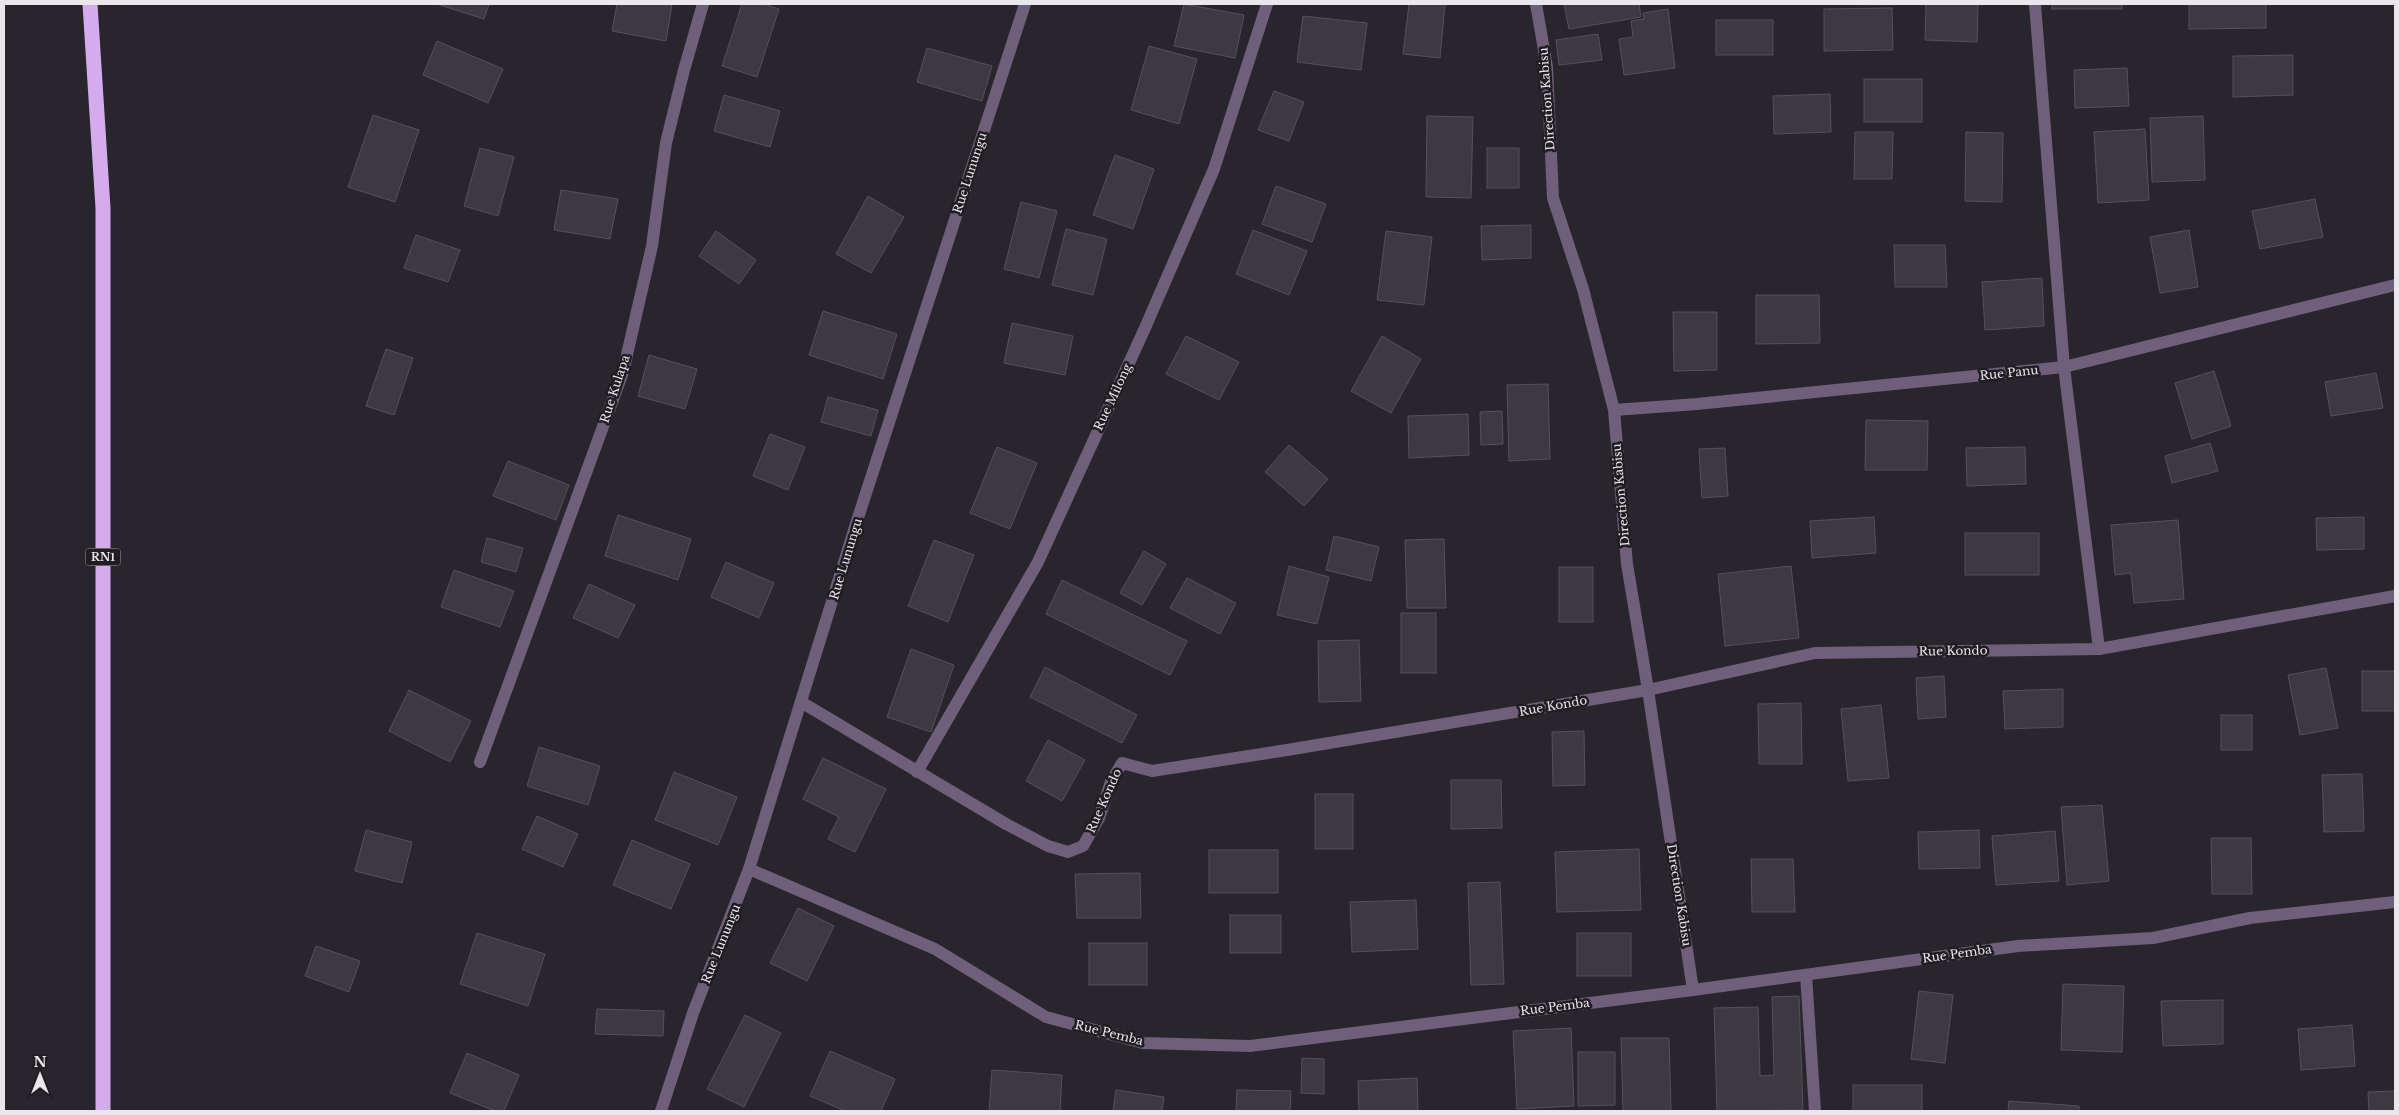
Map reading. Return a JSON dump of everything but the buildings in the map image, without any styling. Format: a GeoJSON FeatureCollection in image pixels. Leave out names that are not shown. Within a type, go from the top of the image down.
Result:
{"type":"FeatureCollection","features":[{"type":"Feature","properties":{"kind":"highway","name":"RN1"},"geometry":{"type":"LineString","coordinates":[[90,4],[103,208],[103,1111]]}},
{"type":"Feature","properties":{"kind":"street","name":"Rue Kulapa"},"geometry":{"type":"LineString","coordinates":[[480,762],[623,372],[652,246],[666,143],[703,4]]}},
{"type":"Feature","properties":{"kind":"street","name":"Rue Lunungu"},"geometry":{"type":"LineString","coordinates":[[660,1111],[693,1013],[749,869],[855,527],[1025,4]]}},
{"type":"Feature","properties":{"kind":"street","name":"Rue Milong"},"geometry":{"type":"LineString","coordinates":[[917,772],[1038,562],[1137,346],[1214,169],[1267,4]]}},
{"type":"Feature","properties":{"kind":"street","name":"Direction Kabisu"},"geometry":{"type":"LineString","coordinates":[[1536,4],[1547,67],[1553,198],[1583,288],[1614,410],[1627,564],[1694,990]]}},
{"type":"Feature","properties":{"kind":"street"},"geometry":{"type":"LineString","coordinates":[[2035,4],[2064,367],[2099,649]]}},
{"type":"Feature","properties":{"kind":"street","name":"Rue Panu"},"geometry":{"type":"LineString","coordinates":[[1614,410],[1697,404],[2064,367],[2395,285]]}},
{"type":"Feature","properties":{"kind":"street","name":"Rue Kondo"},"geometry":{"type":"LineString","coordinates":[[801,702],[1006,824],[1048,846],[1068,852],[1083,846],[1099,818],[1111,782],[1122,763],[1152,771],[1648,690],[1815,653],[2099,649],[2395,596]]}},
{"type":"Feature","properties":{"kind":"street","name":"Rue Pemba"},"geometry":{"type":"LineString","coordinates":[[749,869],[935,949],[1046,1017],[1143,1043],[1250,1046],[1694,990],[2018,946],[2153,938],[2250,918],[2395,902]]}},
{"type":"Feature","properties":{"kind":"street"},"geometry":{"type":"LineString","coordinates":[[1806,975],[1815,1111]]}}]}
